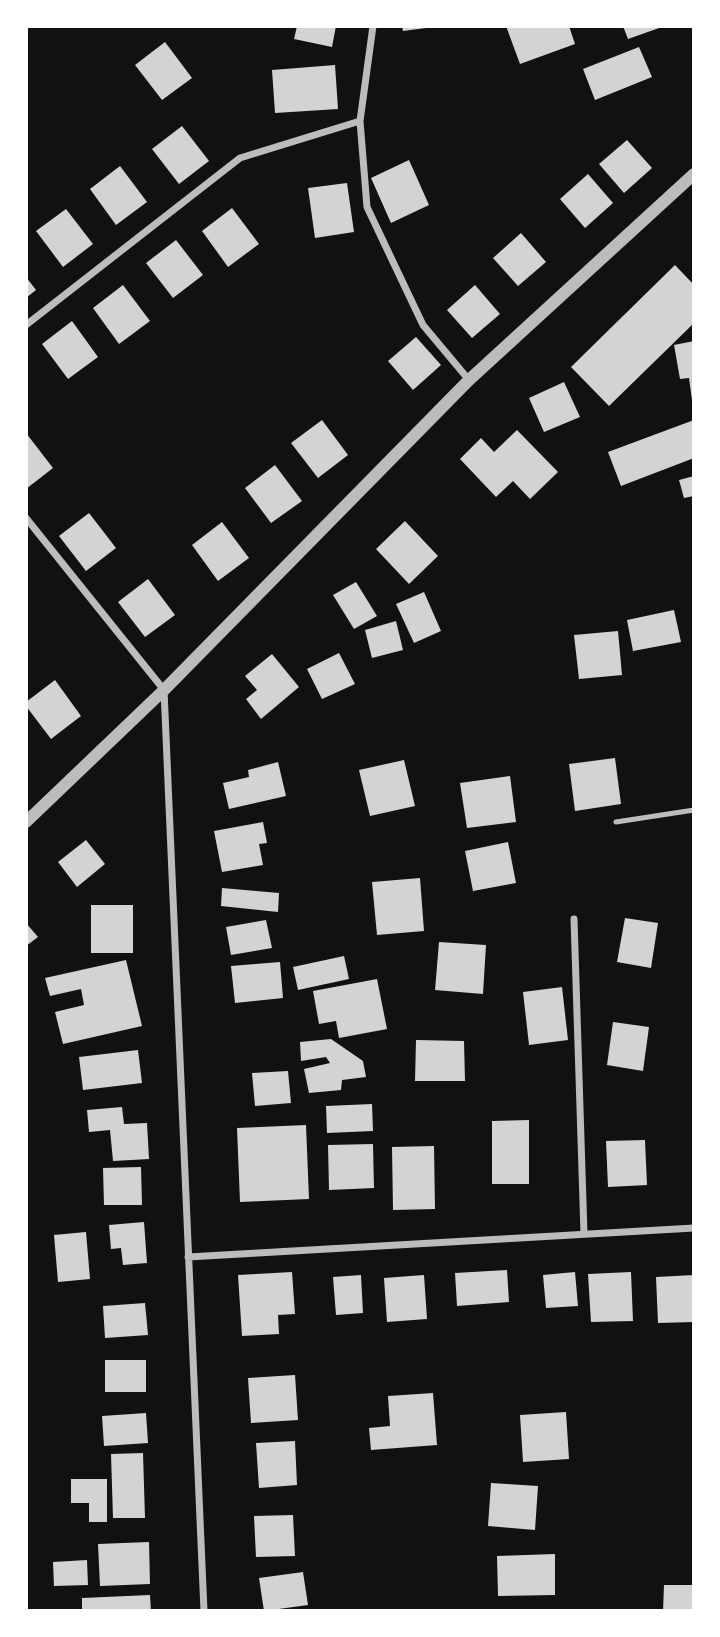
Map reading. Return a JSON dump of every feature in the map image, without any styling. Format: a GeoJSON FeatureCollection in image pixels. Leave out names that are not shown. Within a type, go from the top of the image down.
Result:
{"type":"FeatureCollection","features":[{"type":"Feature","properties":{"kind":"street"},"geometry":{"type":"LineString","coordinates":[[373,26],[360,121],[367,207],[424,325],[469,380]]}},
{"type":"Feature","properties":{"kind":"street"},"geometry":{"type":"LineString","coordinates":[[26,324],[240,158],[360,121]]}},
{"type":"Feature","properties":{"kind":"street"},"geometry":{"type":"LineString","coordinates":[[26,822],[164,690],[469,380],[694,174]]}},
{"type":"Feature","properties":{"kind":"street"},"geometry":{"type":"LineString","coordinates":[[26,518],[164,690],[204,1611]]}},
{"type":"Feature","properties":{"kind":"street"},"geometry":{"type":"LineString","coordinates":[[574,919],[584,1234]]}},
{"type":"Feature","properties":{"kind":"street"},"geometry":{"type":"LineString","coordinates":[[188,1258],[694,1228]]}},
{"type":"Feature","properties":{"kind":"lane"},"geometry":{"type":"LineString","coordinates":[[615,822],[694,810]]}},
{"type":"Feature","properties":{"kind":"building"},"geometry":{"type":"Polygon","coordinates":[[[297,26],[336,26],[332,47],[294,39],[297,26]]]}},
{"type":"Feature","properties":{"kind":"building"},"geometry":{"type":"Polygon","coordinates":[[[402,26],[426,26],[426,28],[403,31],[402,26]]]}},
{"type":"Feature","properties":{"kind":"building"},"geometry":{"type":"Polygon","coordinates":[[[506,26],[569,26],[575,44],[520,64],[506,26]]]}},
{"type":"Feature","properties":{"kind":"building"},"geometry":{"type":"Polygon","coordinates":[[[623,26],[662,26],[662,27],[628,39],[623,26]]]}},
{"type":"Feature","properties":{"kind":"building"},"geometry":{"type":"Polygon","coordinates":[[[165,42],[192,78],[162,100],[135,65],[165,42]]]}},
{"type":"Feature","properties":{"kind":"building"},"geometry":{"type":"Polygon","coordinates":[[[639,47],[652,77],[595,100],[583,69],[639,47]]]}},
{"type":"Feature","properties":{"kind":"building"},"geometry":{"type":"Polygon","coordinates":[[[335,65],[338,109],[275,113],[272,70],[335,65]]]}},
{"type":"Feature","properties":{"kind":"building"},"geometry":{"type":"Polygon","coordinates":[[[182,126],[209,161],[179,184],[152,149],[182,126]]]}},
{"type":"Feature","properties":{"kind":"building"},"geometry":{"type":"Polygon","coordinates":[[[627,140],[652,168],[624,193],[599,164],[627,140]]]}},
{"type":"Feature","properties":{"kind":"building"},"geometry":{"type":"Polygon","coordinates":[[[409,160],[429,205],[391,223],[371,178],[409,160]]]}},
{"type":"Feature","properties":{"kind":"building"},"geometry":{"type":"Polygon","coordinates":[[[120,166],[147,202],[116,225],[90,189],[120,166]]]}},
{"type":"Feature","properties":{"kind":"building"},"geometry":{"type":"Polygon","coordinates":[[[588,174],[613,203],[585,228],[560,199],[588,174]]]}},
{"type":"Feature","properties":{"kind":"building"},"geometry":{"type":"Polygon","coordinates":[[[347,183],[354,232],[315,238],[308,188],[347,183]]]}},
{"type":"Feature","properties":{"kind":"building"},"geometry":{"type":"Polygon","coordinates":[[[232,208],[259,244],[228,267],[202,231],[232,208]]]}},
{"type":"Feature","properties":{"kind":"building"},"geometry":{"type":"Polygon","coordinates":[[[66,209],[93,244],[63,267],[36,231],[66,209]]]}},
{"type":"Feature","properties":{"kind":"building"},"geometry":{"type":"Polygon","coordinates":[[[521,233],[546,262],[518,286],[493,258],[521,233]]]}},
{"type":"Feature","properties":{"kind":"building"},"geometry":{"type":"Polygon","coordinates":[[[176,240],[203,275],[173,298],[146,263],[176,240]]]}},
{"type":"Feature","properties":{"kind":"building"},"geometry":{"type":"Polygon","coordinates":[[[675,265],[694,285],[694,323],[609,406],[571,367],[675,265]]]}},
{"type":"Feature","properties":{"kind":"building"},"geometry":{"type":"Polygon","coordinates":[[[26,277],[36,290],[26,298],[26,277]]]}},
{"type":"Feature","properties":{"kind":"building"},"geometry":{"type":"Polygon","coordinates":[[[123,285],[150,321],[119,344],[93,308],[123,285]]]}},
{"type":"Feature","properties":{"kind":"building"},"geometry":{"type":"Polygon","coordinates":[[[475,285],[500,314],[472,338],[447,310],[475,285]]]}},
{"type":"Feature","properties":{"kind":"building"},"geometry":{"type":"Polygon","coordinates":[[[72,321],[98,357],[68,379],[42,344],[72,321]]]}},
{"type":"Feature","properties":{"kind":"building"},"geometry":{"type":"Polygon","coordinates":[[[416,337],[441,365],[413,390],[388,361],[416,337]]]}},
{"type":"Feature","properties":{"kind":"building"},"geometry":{"type":"Polygon","coordinates":[[[694,341],[692,400],[689,378],[680,379],[674,345],[694,341]]]}},
{"type":"Feature","properties":{"kind":"building"},"geometry":{"type":"Polygon","coordinates":[[[564,382],[580,417],[544,432],[529,398],[564,382]]]}},
{"type":"Feature","properties":{"kind":"building"},"geometry":{"type":"Polygon","coordinates":[[[322,420],[348,455],[318,478],[291,443],[322,420]]]}},
{"type":"Feature","properties":{"kind":"building"},"geometry":{"type":"Polygon","coordinates":[[[694,420],[694,458],[621,486],[608,452],[694,420]]]}},
{"type":"Feature","properties":{"kind":"building"},"geometry":{"type":"Polygon","coordinates":[[[517,430],[558,472],[530,499],[513,481],[496,497],[460,459],[481,438],[494,452],[517,430]]]}},
{"type":"Feature","properties":{"kind":"building"},"geometry":{"type":"Polygon","coordinates":[[[26,433],[53,468],[26,489],[26,433]]]}},
{"type":"Feature","properties":{"kind":"building"},"geometry":{"type":"Polygon","coordinates":[[[275,465],[302,501],[271,523],[245,488],[275,465]]]}},
{"type":"Feature","properties":{"kind":"building"},"geometry":{"type":"Polygon","coordinates":[[[694,476],[694,496],[684,498],[679,480],[694,476]]]}},
{"type":"Feature","properties":{"kind":"building"},"geometry":{"type":"Polygon","coordinates":[[[89,513],[116,548],[86,571],[59,536],[89,513]]]}},
{"type":"Feature","properties":{"kind":"building"},"geometry":{"type":"Polygon","coordinates":[[[405,521],[438,556],[409,584],[376,549],[405,521]]]}},
{"type":"Feature","properties":{"kind":"building"},"geometry":{"type":"Polygon","coordinates":[[[222,522],[249,558],[218,581],[192,545],[222,522]]]}},
{"type":"Feature","properties":{"kind":"building"},"geometry":{"type":"Polygon","coordinates":[[[148,579],[175,615],[145,637],[118,602],[148,579]]]}},
{"type":"Feature","properties":{"kind":"building"},"geometry":{"type":"Polygon","coordinates":[[[356,582],[377,616],[354,629],[333,595],[356,582]]]}},
{"type":"Feature","properties":{"kind":"building"},"geometry":{"type":"Polygon","coordinates":[[[424,592],[441,631],[414,643],[396,604],[424,592]]]}},
{"type":"Feature","properties":{"kind":"building"},"geometry":{"type":"Polygon","coordinates":[[[674,610],[681,642],[633,651],[627,620],[674,610]]]}},
{"type":"Feature","properties":{"kind":"building"},"geometry":{"type":"Polygon","coordinates":[[[396,621],[403,650],[372,658],[365,630],[396,621]]]}},
{"type":"Feature","properties":{"kind":"building"},"geometry":{"type":"Polygon","coordinates":[[[618,631],[622,675],[579,679],[574,635],[618,631]]]}},
{"type":"Feature","properties":{"kind":"building"},"geometry":{"type":"Polygon","coordinates":[[[339,653],[355,684],[322,699],[307,669],[339,653]]]}},
{"type":"Feature","properties":{"kind":"building"},"geometry":{"type":"Polygon","coordinates":[[[272,654],[299,687],[261,719],[246,699],[257,690],[245,676],[272,654]]]}},
{"type":"Feature","properties":{"kind":"building"},"geometry":{"type":"Polygon","coordinates":[[[55,680],[81,716],[51,739],[26,706],[26,702],[55,680]]]}},
{"type":"Feature","properties":{"kind":"building"},"geometry":{"type":"Polygon","coordinates":[[[615,758],[621,804],[575,811],[569,764],[615,758]]]}},
{"type":"Feature","properties":{"kind":"building"},"geometry":{"type":"Polygon","coordinates":[[[404,760],[415,806],[370,816],[359,770],[404,760]]]}},
{"type":"Feature","properties":{"kind":"building"},"geometry":{"type":"Polygon","coordinates":[[[278,762],[286,796],[229,809],[223,783],[249,777],[248,770],[278,762]]]}},
{"type":"Feature","properties":{"kind":"building"},"geometry":{"type":"Polygon","coordinates":[[[510,776],[516,822],[467,828],[460,783],[510,776]]]}},
{"type":"Feature","properties":{"kind":"building"},"geometry":{"type":"Polygon","coordinates":[[[263,822],[267,843],[259,844],[263,865],[222,872],[214,831],[263,822]]]}},
{"type":"Feature","properties":{"kind":"building"},"geometry":{"type":"Polygon","coordinates":[[[86,840],[105,864],[77,887],[58,862],[86,840]]]}},
{"type":"Feature","properties":{"kind":"building"},"geometry":{"type":"Polygon","coordinates":[[[508,842],[516,883],[473,891],[465,851],[508,842]]]}},
{"type":"Feature","properties":{"kind":"building"},"geometry":{"type":"Polygon","coordinates":[[[420,878],[424,931],[377,935],[372,882],[420,878]]]}},
{"type":"Feature","properties":{"kind":"building"},"geometry":{"type":"Polygon","coordinates":[[[222,888],[279,893],[278,912],[221,906],[222,888]]]}},
{"type":"Feature","properties":{"kind":"building"},"geometry":{"type":"Polygon","coordinates":[[[91,905],[133,905],[133,953],[91,953],[91,905]]]}},
{"type":"Feature","properties":{"kind":"building"},"geometry":{"type":"Polygon","coordinates":[[[625,918],[658,923],[651,968],[617,962],[625,918]]]}},
{"type":"Feature","properties":{"kind":"building"},"geometry":{"type":"Polygon","coordinates":[[[266,920],[272,948],[231,955],[226,927],[266,920]]]}},
{"type":"Feature","properties":{"kind":"building"},"geometry":{"type":"Polygon","coordinates":[[[26,923],[38,937],[26,946],[26,923]]]}},
{"type":"Feature","properties":{"kind":"building"},"geometry":{"type":"Polygon","coordinates":[[[439,942],[486,945],[483,994],[435,990],[439,942]]]}},
{"type":"Feature","properties":{"kind":"building"},"geometry":{"type":"Polygon","coordinates":[[[344,956],[349,979],[298,990],[293,967],[344,956]]]}},
{"type":"Feature","properties":{"kind":"building"},"geometry":{"type":"Polygon","coordinates":[[[126,960],[142,1026],[63,1044],[55,1012],[84,1005],[81,989],[50,996],[45,978],[126,960]]]}},
{"type":"Feature","properties":{"kind":"building"},"geometry":{"type":"Polygon","coordinates":[[[280,962],[283,998],[235,1003],[231,966],[280,962]]]}},
{"type":"Feature","properties":{"kind":"building"},"geometry":{"type":"Polygon","coordinates":[[[377,979],[387,1029],[339,1038],[336,1021],[319,1024],[313,991],[377,979]]]}},
{"type":"Feature","properties":{"kind":"building"},"geometry":{"type":"Polygon","coordinates":[[[562,987],[568,1040],[529,1045],[523,992],[562,987]]]}},
{"type":"Feature","properties":{"kind":"building"},"geometry":{"type":"Polygon","coordinates":[[[613,1022],[649,1027],[643,1071],[607,1065],[613,1022]]]}},
{"type":"Feature","properties":{"kind":"building"},"geometry":{"type":"Polygon","coordinates":[[[331,1039],[363,1061],[366,1077],[342,1080],[341,1090],[309,1093],[304,1069],[330,1063],[326,1057],[301,1061],[300,1042],[331,1039]]]}},
{"type":"Feature","properties":{"kind":"building"},"geometry":{"type":"Polygon","coordinates":[[[416,1040],[464,1041],[465,1081],[415,1081],[416,1040]]]}},
{"type":"Feature","properties":{"kind":"building"},"geometry":{"type":"Polygon","coordinates":[[[138,1050],[142,1083],[83,1090],[79,1057],[138,1050]]]}},
{"type":"Feature","properties":{"kind":"building"},"geometry":{"type":"Polygon","coordinates":[[[288,1071],[291,1103],[255,1106],[252,1073],[288,1071]]]}},
{"type":"Feature","properties":{"kind":"building"},"geometry":{"type":"Polygon","coordinates":[[[372,1104],[373,1131],[327,1133],[326,1106],[372,1104]]]}},
{"type":"Feature","properties":{"kind":"building"},"geometry":{"type":"Polygon","coordinates":[[[122,1107],[124,1124],[147,1123],[149,1159],[113,1161],[110,1130],[89,1132],[87,1110],[122,1107]]]}},
{"type":"Feature","properties":{"kind":"building"},"geometry":{"type":"Polygon","coordinates":[[[529,1120],[529,1184],[492,1184],[492,1121],[529,1120]]]}},
{"type":"Feature","properties":{"kind":"building"},"geometry":{"type":"Polygon","coordinates":[[[306,1125],[309,1199],[240,1202],[237,1128],[306,1125]]]}},
{"type":"Feature","properties":{"kind":"building"},"geometry":{"type":"Polygon","coordinates":[[[645,1140],[647,1185],[608,1187],[606,1141],[645,1140]]]}},
{"type":"Feature","properties":{"kind":"building"},"geometry":{"type":"Polygon","coordinates":[[[373,1144],[374,1188],[329,1190],[328,1145],[373,1144]]]}},
{"type":"Feature","properties":{"kind":"building"},"geometry":{"type":"Polygon","coordinates":[[[434,1146],[435,1209],[393,1210],[392,1147],[434,1146]]]}},
{"type":"Feature","properties":{"kind":"building"},"geometry":{"type":"Polygon","coordinates":[[[141,1167],[142,1205],[104,1205],[103,1168],[141,1167]]]}},
{"type":"Feature","properties":{"kind":"building"},"geometry":{"type":"Polygon","coordinates":[[[144,1222],[147,1263],[123,1265],[121,1248],[111,1249],[109,1225],[144,1222]]]}},
{"type":"Feature","properties":{"kind":"building"},"geometry":{"type":"Polygon","coordinates":[[[86,1232],[90,1279],[58,1282],[54,1235],[86,1232]]]}},
{"type":"Feature","properties":{"kind":"building"},"geometry":{"type":"Polygon","coordinates":[[[507,1270],[509,1302],[457,1306],[455,1273],[507,1270]]]}},
{"type":"Feature","properties":{"kind":"building"},"geometry":{"type":"Polygon","coordinates":[[[292,1272],[295,1314],[278,1315],[279,1334],[242,1336],[238,1275],[292,1272]]]}},
{"type":"Feature","properties":{"kind":"building"},"geometry":{"type":"Polygon","coordinates":[[[575,1272],[578,1306],[546,1308],[543,1275],[575,1272]]]}},
{"type":"Feature","properties":{"kind":"building"},"geometry":{"type":"Polygon","coordinates":[[[631,1272],[633,1321],[591,1322],[588,1274],[631,1272]]]}},
{"type":"Feature","properties":{"kind":"building"},"geometry":{"type":"Polygon","coordinates":[[[361,1275],[363,1313],[336,1315],[333,1277],[361,1275]]]}},
{"type":"Feature","properties":{"kind":"building"},"geometry":{"type":"Polygon","coordinates":[[[424,1275],[427,1319],[387,1322],[384,1278],[424,1275]]]}},
{"type":"Feature","properties":{"kind":"building"},"geometry":{"type":"Polygon","coordinates":[[[694,1275],[694,1322],[658,1323],[656,1277],[694,1275]]]}},
{"type":"Feature","properties":{"kind":"building"},"geometry":{"type":"Polygon","coordinates":[[[145,1303],[148,1335],[105,1338],[103,1306],[145,1303]]]}},
{"type":"Feature","properties":{"kind":"building"},"geometry":{"type":"Polygon","coordinates":[[[105,1360],[146,1360],[146,1392],[105,1392],[105,1360]]]}},
{"type":"Feature","properties":{"kind":"building"},"geometry":{"type":"Polygon","coordinates":[[[295,1375],[298,1420],[251,1423],[248,1378],[295,1375]]]}},
{"type":"Feature","properties":{"kind":"building"},"geometry":{"type":"Polygon","coordinates":[[[433,1393],[437,1445],[371,1450],[369,1428],[390,1426],[388,1396],[433,1393]]]}},
{"type":"Feature","properties":{"kind":"building"},"geometry":{"type":"Polygon","coordinates":[[[566,1412],[569,1459],[523,1462],[520,1415],[566,1412]]]}},
{"type":"Feature","properties":{"kind":"building"},"geometry":{"type":"Polygon","coordinates":[[[146,1413],[148,1443],[104,1446],[102,1416],[146,1413]]]}},
{"type":"Feature","properties":{"kind":"building"},"geometry":{"type":"Polygon","coordinates":[[[295,1441],[297,1485],[259,1488],[256,1443],[295,1441]]]}},
{"type":"Feature","properties":{"kind":"building"},"geometry":{"type":"Polygon","coordinates":[[[143,1453],[145,1518],[113,1518],[111,1454],[143,1453]]]}},
{"type":"Feature","properties":{"kind":"building"},"geometry":{"type":"Polygon","coordinates":[[[71,1479],[107,1479],[107,1522],[89,1522],[89,1503],[71,1503],[71,1479]]]}},
{"type":"Feature","properties":{"kind":"building"},"geometry":{"type":"Polygon","coordinates":[[[491,1483],[538,1486],[535,1530],[488,1526],[491,1483]]]}},
{"type":"Feature","properties":{"kind":"building"},"geometry":{"type":"Polygon","coordinates":[[[293,1515],[295,1556],[256,1557],[254,1516],[293,1515]]]}},
{"type":"Feature","properties":{"kind":"building"},"geometry":{"type":"Polygon","coordinates":[[[149,1542],[150,1584],[100,1586],[98,1544],[149,1542]]]}},
{"type":"Feature","properties":{"kind":"building"},"geometry":{"type":"Polygon","coordinates":[[[555,1554],[555,1595],[498,1596],[497,1556],[555,1554]]]}},
{"type":"Feature","properties":{"kind":"building"},"geometry":{"type":"Polygon","coordinates":[[[87,1560],[88,1585],[54,1586],[53,1562],[87,1560]]]}},
{"type":"Feature","properties":{"kind":"building"},"geometry":{"type":"Polygon","coordinates":[[[303,1572],[308,1605],[264,1611],[259,1578],[303,1572]]]}},
{"type":"Feature","properties":{"kind":"building"},"geometry":{"type":"Polygon","coordinates":[[[664,1585],[694,1585],[694,1611],[663,1611],[664,1585]]]}},
{"type":"Feature","properties":{"kind":"building"},"geometry":{"type":"Polygon","coordinates":[[[150,1595],[151,1611],[82,1611],[82,1598],[150,1595]]]}}]}
